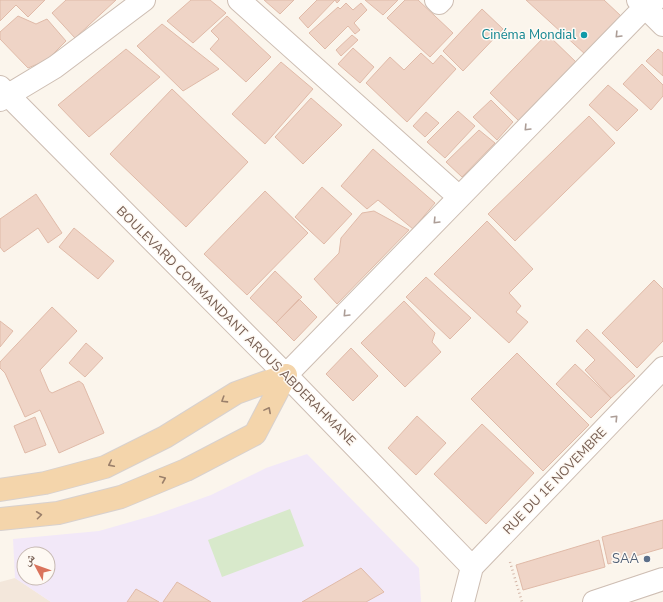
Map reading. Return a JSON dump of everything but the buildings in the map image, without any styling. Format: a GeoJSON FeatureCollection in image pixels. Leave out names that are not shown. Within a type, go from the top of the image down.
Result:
{"type":"FeatureCollection","features":[{"type":"Feature","properties":{"kind":"main road"},"geometry":{"type":"LineString","coordinates":[[0,490],[45,483],[105,467],[165,437],[236,393],[286,375]]}},
{"type":"Feature","properties":{"kind":"main road"},"geometry":{"type":"LineString","coordinates":[[0,520],[58,513],[121,497],[186,470],[255,434],[286,375]]}},
{"type":"Feature","properties":{"kind":"street"},"geometry":{"type":"LineString","coordinates":[[3,94],[55,67],[144,0]]}},
{"type":"Feature","properties":{"kind":"street"},"geometry":{"type":"LineString","coordinates":[[239,0],[460,198]]}},
{"type":"Feature","properties":{"kind":"street"},"geometry":{"type":"LineString","coordinates":[[286,375],[460,198],[646,2],[663,25]]}},
{"type":"Feature","properties":{"kind":"street","name":"BOULEVARD COMMANDANT AROUS ABDERAHMANE"},"geometry":{"type":"LineString","coordinates":[[3,94],[286,375],[472,567]]}},
{"type":"Feature","properties":{"kind":"street","name":"RUE DU 1E NOVEMBRE"},"geometry":{"type":"LineString","coordinates":[[463,602],[472,567],[663,368]]}},
{"type":"Feature","properties":{"kind":"street"},"geometry":{"type":"LineString","coordinates":[[594,602],[663,579]]}},
{"type":"Feature","properties":{"kind":"path"},"geometry":{"type":"LineString","coordinates":[[502,536],[522,602]]}},
{"type":"Feature","properties":{"kind":"shaded area"},"geometry":{"type":"Polygon","coordinates":[[[307,454],[419,568],[421,602],[51,602],[27,586],[56,586],[56,546],[16,546],[16,579],[15,578],[13,539],[99,531],[155,515],[211,495],[266,468],[307,454]]]}},
{"type":"Feature","properties":{"kind":"shaded area"},"geometry":{"type":"Polygon","coordinates":[[[15,578],[16,586],[27,586],[51,602],[0,602],[0,582],[15,578]]]}},
{"type":"Feature","properties":{"kind":"green space"},"geometry":{"type":"Polygon","coordinates":[[[290,509],[304,546],[222,577],[208,540],[290,509]]]}},
{"type":"Feature","properties":{"kind":"place","name":"Cinéma Mondial"},"geometry":{"type":"Point","coordinates":[584,35]}},
{"type":"Feature","properties":{"kind":"place","name":"SAA"},"geometry":{"type":"Point","coordinates":[647,559]}}]}
